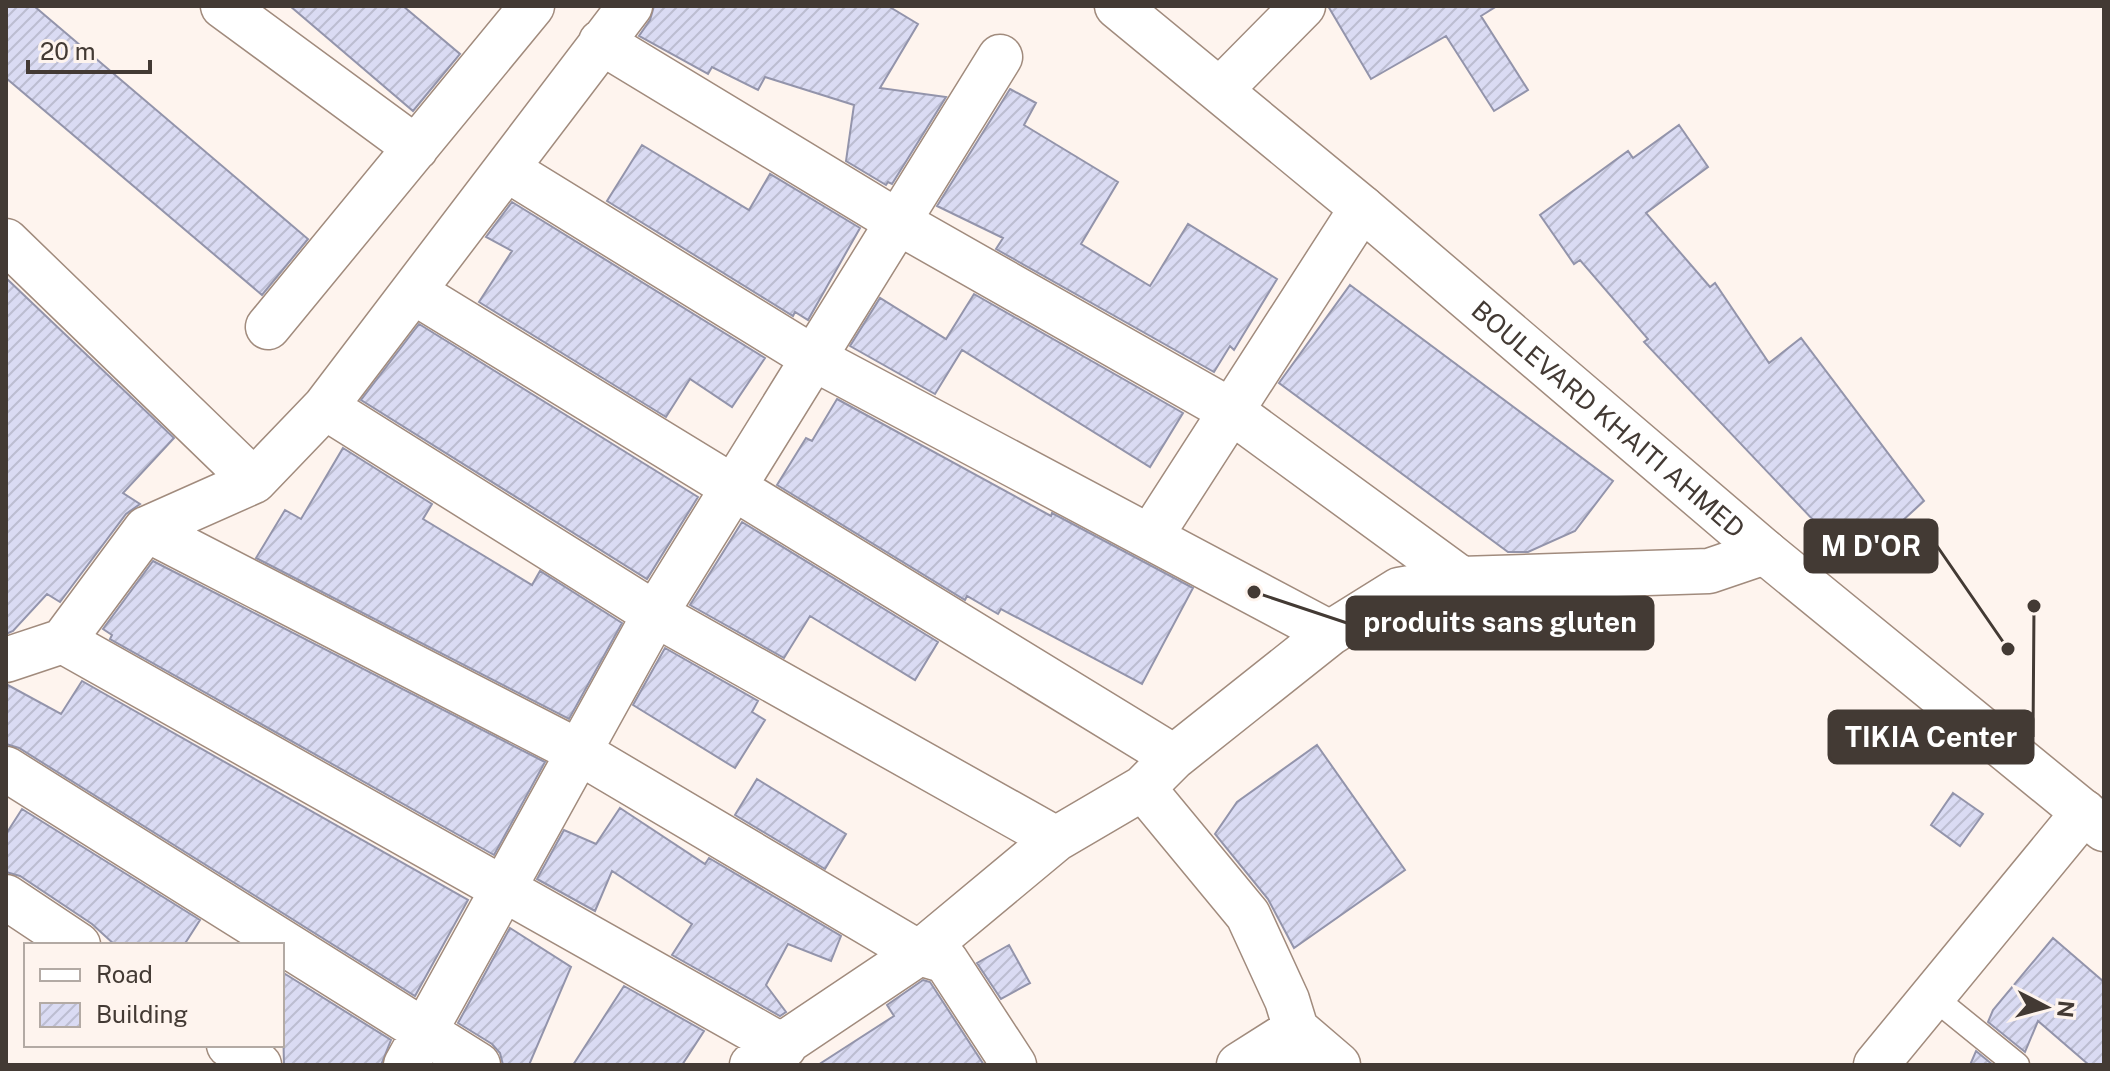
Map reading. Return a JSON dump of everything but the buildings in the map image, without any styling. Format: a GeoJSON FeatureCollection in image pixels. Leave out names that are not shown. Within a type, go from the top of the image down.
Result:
{"type":"FeatureCollection","features":[{"type":"Feature","properties":{"kind":"main road"},"geometry":{"type":"LineString","coordinates":[[223,6],[416,148]]}},
{"type":"Feature","properties":{"kind":"main road"},"geometry":{"type":"LineString","coordinates":[[6,660],[63,641],[146,529],[254,481],[325,407],[630,6]]}},
{"type":"Feature","properties":{"kind":"main road","name":"BOULEVARD KHAITI AHMED"},"geometry":{"type":"LineString","coordinates":[[1117,6],[1362,208],[1765,552],[2094,820]]}},
{"type":"Feature","properties":{"kind":"main road"},"geometry":{"type":"LineString","coordinates":[[1220,90],[1303,6]]}},
{"type":"Feature","properties":{"kind":"main road"},"geometry":{"type":"LineString","coordinates":[[268,327],[416,148],[527,7]]}},
{"type":"Feature","properties":{"kind":"main road"},"geometry":{"type":"LineString","coordinates":[[601,42],[898,222],[1231,411],[1461,579]]}},
{"type":"Feature","properties":{"kind":"main road"},"geometry":{"type":"LineString","coordinates":[[415,1048],[655,614],[1000,57]]}},
{"type":"Feature","properties":{"kind":"main road"},"geometry":{"type":"LineString","coordinates":[[508,170],[815,359],[1330,633]]}},
{"type":"Feature","properties":{"kind":"main road"},"geometry":{"type":"LineString","coordinates":[[1150,537],[1362,208]]}},
{"type":"Feature","properties":{"kind":"main road"},"geometry":{"type":"LineString","coordinates":[[6,241],[254,481]]}},
{"type":"Feature","properties":{"kind":"main road"},"geometry":{"type":"LineString","coordinates":[[414,292],[1174,757]]}},
{"type":"Feature","properties":{"kind":"main road"},"geometry":{"type":"LineString","coordinates":[[325,407],[655,614],[1056,839]]}},
{"type":"Feature","properties":{"kind":"main road"},"geometry":{"type":"LineString","coordinates":[[146,529],[579,752],[919,953],[946,961],[1014,1065]]}},
{"type":"Feature","properties":{"kind":"main road"},"geometry":{"type":"LineString","coordinates":[[63,641],[502,891],[768,1056],[919,953],[1056,839],[1143,788],[1174,757],[1330,633],[1399,590],[1461,579],[1709,571],[1765,552]]}},
{"type":"Feature","properties":{"kind":"main road"},"geometry":{"type":"LineString","coordinates":[[7,771],[260,943]]}},
{"type":"Feature","properties":{"kind":"main road"},"geometry":{"type":"LineString","coordinates":[[1143,788],[1248,915],[1287,1000],[1298,1047]]}},
{"type":"Feature","properties":{"kind":"main road"},"geometry":{"type":"LineString","coordinates":[[1876,1065],[1932,996],[2094,820]]}},
{"type":"Feature","properties":{"kind":"main road"},"geometry":{"type":"LineString","coordinates":[[6,897],[75,943]]}},
{"type":"Feature","properties":{"kind":"main road"},"geometry":{"type":"LineString","coordinates":[[284,959],[415,1048],[478,1065]]}},
{"type":"Feature","properties":{"kind":"main road"},"geometry":{"type":"LineString","coordinates":[[232,1047],[259,1065]]}},
{"type":"Feature","properties":{"kind":"main road"},"geometry":{"type":"LineString","coordinates":[[1239,1065],[1298,1047],[1338,1065]]}},
{"type":"Feature","properties":{"kind":"lane"},"geometry":{"type":"LineString","coordinates":[[1932,996],[2017,1065]]}},
{"type":"Feature","properties":{"kind":"place","name":"produits sans gluten"},"geometry":{"type":"Point","coordinates":[1254,592]}},
{"type":"Feature","properties":{"kind":"place","name":"TIKIA Center"},"geometry":{"type":"Point","coordinates":[2034,606]}},
{"type":"Feature","properties":{"kind":"place","name":"M D'OR"},"geometry":{"type":"Point","coordinates":[2008,649]}}]}
